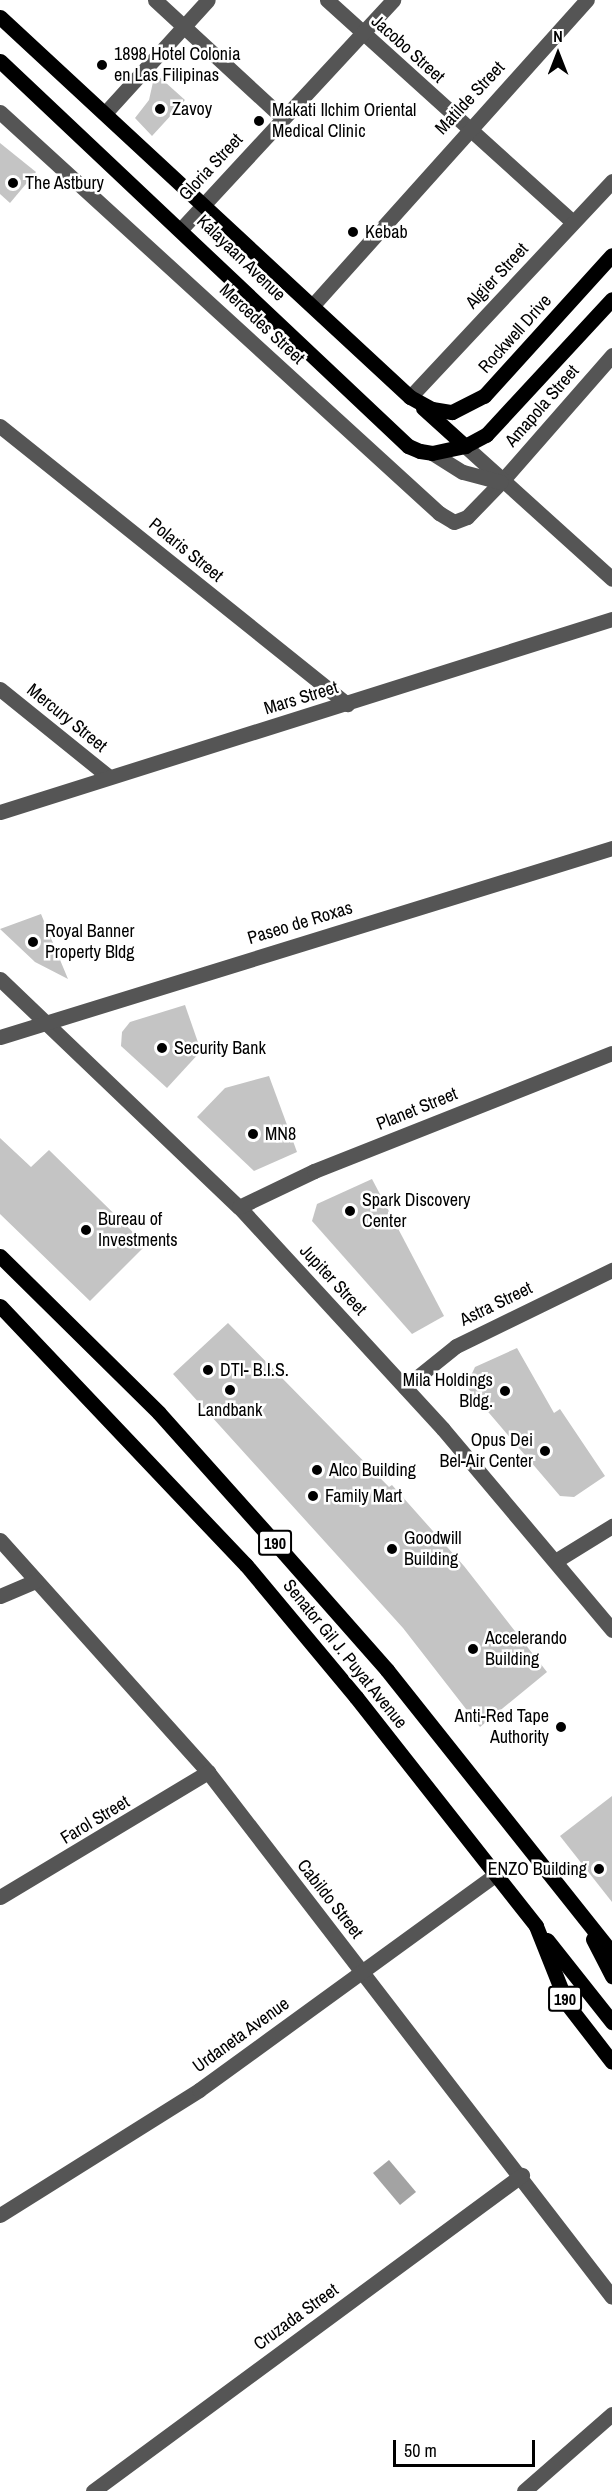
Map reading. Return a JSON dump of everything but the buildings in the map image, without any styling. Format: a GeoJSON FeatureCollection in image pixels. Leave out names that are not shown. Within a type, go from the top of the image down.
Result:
{"type":"FeatureCollection","features":[{"type":"Feature","properties":{"kind":"main road","name":"Kalayaan Avenue"},"geometry":{"type":"LineString","coordinates":[[0,17],[205,202],[410,397],[432,409]]}},
{"type":"Feature","properties":{"kind":"main road","name":"Kalayaan Avenue"},"geometry":{"type":"LineString","coordinates":[[0,61],[182,228],[408,446],[432,453]]}},
{"type":"Feature","properties":{"kind":"main road","name":"Rockwell Drive"},"geometry":{"type":"LineString","coordinates":[[432,409],[452,412],[484,396],[612,255]]}},
{"type":"Feature","properties":{"kind":"main road"},"geometry":{"type":"LineString","coordinates":[[432,453],[465,446],[486,435],[612,299]]}},
{"type":"Feature","properties":{"kind":"main road"},"geometry":{"type":"LineString","coordinates":[[410,397],[465,446]]}},
{"type":"Feature","properties":{"kind":"main road","name":"Senator Gil J. Puyat Avenue"},"geometry":{"type":"LineString","coordinates":[[0,1256],[159,1413],[343,1620],[587,1926],[612,1953]]}},
{"type":"Feature","properties":{"kind":"main road","name":"Senator Gil J. Puyat Avenue"},"geometry":{"type":"LineString","coordinates":[[0,1306],[246,1565],[536,1926],[567,2004],[612,2062]]}},
{"type":"Feature","properties":{"kind":"main road"},"geometry":{"type":"LineString","coordinates":[[536,1926],[612,2022]]}},
{"type":"Feature","properties":{"kind":"main road"},"geometry":{"type":"LineString","coordinates":[[587,1926],[612,1976]]}},
{"type":"Feature","properties":{"kind":"street"},"geometry":{"type":"LineString","coordinates":[[155,0],[283,118]]}},
{"type":"Feature","properties":{"kind":"street"},"geometry":{"type":"LineString","coordinates":[[106,112],[208,0]]}},
{"type":"Feature","properties":{"kind":"street","name":"Jacobo Street"},"geometry":{"type":"LineString","coordinates":[[327,0],[361,34],[573,222]]}},
{"type":"Feature","properties":{"kind":"street","name":"Gloria Street"},"geometry":{"type":"LineString","coordinates":[[182,228],[393,0]]}},
{"type":"Feature","properties":{"kind":"street","name":"Matilde Street"},"geometry":{"type":"LineString","coordinates":[[313,305],[468,129],[587,0]]}},
{"type":"Feature","properties":{"kind":"street","name":"Mercedes Street"},"geometry":{"type":"LineString","coordinates":[[0,111],[438,513],[454,522],[467,517],[501,482]]}},
{"type":"Feature","properties":{"kind":"street","name":"Algier Street"},"geometry":{"type":"LineString","coordinates":[[410,397],[612,181]]}},
{"type":"Feature","properties":{"kind":"street","name":"Amapola Street"},"geometry":{"type":"LineString","coordinates":[[501,482],[612,355]]}},
{"type":"Feature","properties":{"kind":"street","name":"Polaris Street"},"geometry":{"type":"LineString","coordinates":[[0,426],[347,704]]}},
{"type":"Feature","properties":{"kind":"street"},"geometry":{"type":"LineString","coordinates":[[465,446],[501,482],[612,579]]}},
{"type":"Feature","properties":{"kind":"street"},"geometry":{"type":"LineString","coordinates":[[432,453],[463,472],[501,482]]}},
{"type":"Feature","properties":{"kind":"street","name":"Mars Street"},"geometry":{"type":"LineString","coordinates":[[0,812],[612,619]]}},
{"type":"Feature","properties":{"kind":"street","name":"Mercury Street"},"geometry":{"type":"LineString","coordinates":[[0,689],[109,777]]}},
{"type":"Feature","properties":{"kind":"street","name":"Paseo de Roxas"},"geometry":{"type":"LineString","coordinates":[[0,1037],[612,848]]}},
{"type":"Feature","properties":{"kind":"street","name":"Jupiter Street"},"geometry":{"type":"LineString","coordinates":[[0,979],[239,1207],[405,1387],[557,1560],[612,1630]]}},
{"type":"Feature","properties":{"kind":"street","name":"Planet Street"},"geometry":{"type":"LineString","coordinates":[[239,1207],[314,1171],[612,1053]]}},
{"type":"Feature","properties":{"kind":"street","name":"Astra Street"},"geometry":{"type":"LineString","coordinates":[[405,1387],[456,1346],[612,1269]]}},
{"type":"Feature","properties":{"kind":"street"},"geometry":{"type":"LineString","coordinates":[[557,1560],[612,1526]]}},
{"type":"Feature","properties":{"kind":"street","name":"Cabildo Street"},"geometry":{"type":"LineString","coordinates":[[0,1540],[208,1772],[522,2175],[612,2297]]}},
{"type":"Feature","properties":{"kind":"street"},"geometry":{"type":"LineString","coordinates":[[0,1596],[36,1581]]}},
{"type":"Feature","properties":{"kind":"street","name":"Farol Street"},"geometry":{"type":"LineString","coordinates":[[0,1897],[208,1772]]}},
{"type":"Feature","properties":{"kind":"street","name":"Urdaneta Avenue"},"geometry":{"type":"LineString","coordinates":[[0,2215],[199,2090],[496,1874]]}},
{"type":"Feature","properties":{"kind":"street","name":"Cruzada Street"},"geometry":{"type":"LineString","coordinates":[[93,2491],[522,2175]]}},
{"type":"Feature","properties":{"kind":"street"},"geometry":{"type":"LineString","coordinates":[[524,2491],[612,2414]]}},
{"type":"Feature","properties":{"kind":"shaded area"},"geometry":{"type":"Polygon","coordinates":[[[389,2160],[416,2192],[400,2205],[373,2173],[389,2160]]]}},
{"type":"Feature","properties":{"kind":"place","name":"1898 Hotel Colonia en Las Filipinas"},"geometry":{"type":"Point","coordinates":[102,65]}},
{"type":"Feature","properties":{"kind":"place","name":"Zavoy"},"geometry":{"type":"Point","coordinates":[160,109]}},
{"type":"Feature","properties":{"kind":"place","name":"Makati Ilchim Oriental Medical Clinic"},"geometry":{"type":"Point","coordinates":[259,121]}},
{"type":"Feature","properties":{"kind":"place","name":"The Astbury"},"geometry":{"type":"Point","coordinates":[13,183]}},
{"type":"Feature","properties":{"kind":"place","name":"Kebab"},"geometry":{"type":"Point","coordinates":[353,232]}},
{"type":"Feature","properties":{"kind":"place","name":"Royal Banner Property Bldg"},"geometry":{"type":"Point","coordinates":[33,942]}},
{"type":"Feature","properties":{"kind":"place","name":"Security Bank"},"geometry":{"type":"Point","coordinates":[162,1048]}},
{"type":"Feature","properties":{"kind":"place","name":"MN8"},"geometry":{"type":"Point","coordinates":[253,1134]}},
{"type":"Feature","properties":{"kind":"place","name":"Spark Discovery Center"},"geometry":{"type":"Point","coordinates":[350,1211]}},
{"type":"Feature","properties":{"kind":"place","name":"Bureau of Investments"},"geometry":{"type":"Point","coordinates":[86,1230]}},
{"type":"Feature","properties":{"kind":"place","name":"DTI- B.I.S."},"geometry":{"type":"Point","coordinates":[208,1370]}},
{"type":"Feature","properties":{"kind":"place","name":"Landbank"},"geometry":{"type":"Point","coordinates":[230,1390]}},
{"type":"Feature","properties":{"kind":"place","name":"Mila Holdings Bldg."},"geometry":{"type":"Point","coordinates":[505,1391]}},
{"type":"Feature","properties":{"kind":"place","name":"Opus Dei Bel-Air Center"},"geometry":{"type":"Point","coordinates":[545,1451]}},
{"type":"Feature","properties":{"kind":"place","name":"Alco Building"},"geometry":{"type":"Point","coordinates":[317,1470]}},
{"type":"Feature","properties":{"kind":"place","name":"Family Mart"},"geometry":{"type":"Point","coordinates":[313,1496]}},
{"type":"Feature","properties":{"kind":"place","name":"Goodwill Building"},"geometry":{"type":"Point","coordinates":[392,1549]}},
{"type":"Feature","properties":{"kind":"place","name":"Accelerando Building"},"geometry":{"type":"Point","coordinates":[473,1649]}},
{"type":"Feature","properties":{"kind":"place","name":"Anti-Red Tape Authority"},"geometry":{"type":"Point","coordinates":[561,1727]}},
{"type":"Feature","properties":{"kind":"place","name":"ENZO Building"},"geometry":{"type":"Point","coordinates":[599,1869]}}]}
